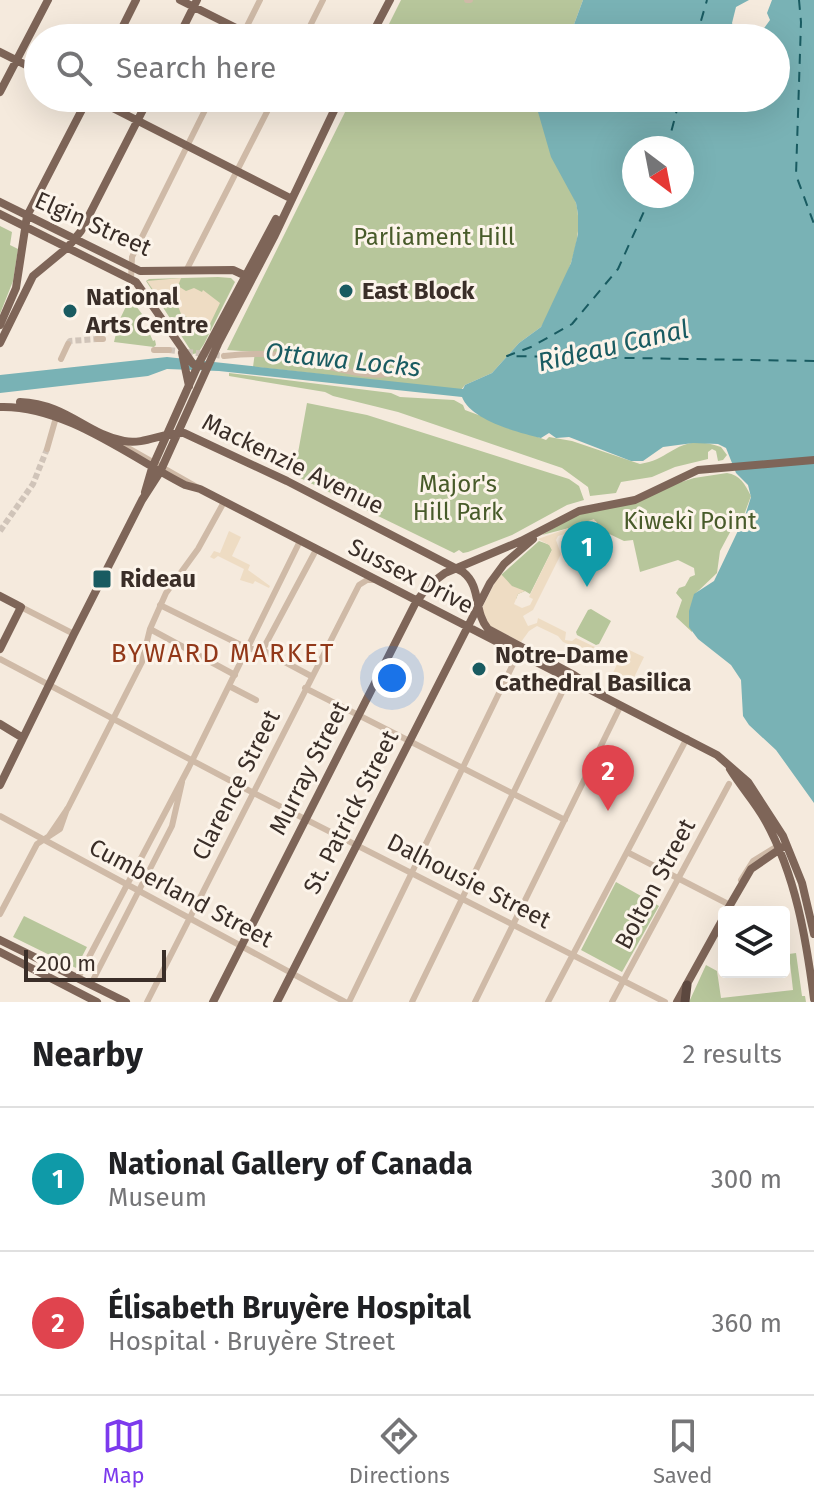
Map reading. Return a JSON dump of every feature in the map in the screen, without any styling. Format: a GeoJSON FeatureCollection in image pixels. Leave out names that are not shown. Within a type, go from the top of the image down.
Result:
{"type":"FeatureCollection","features":[{"type":"Feature","properties":{"kind":"highway"},"geometry":{"type":"LineString","coordinates":[[685,1002],[687,985]]}},
{"type":"Feature","properties":{"kind":"main road"},"geometry":{"type":"LineString","coordinates":[[36,24],[48,0]]}},
{"type":"Feature","properties":{"kind":"main road"},"geometry":{"type":"LineString","coordinates":[[124,24],[136,0]]}},
{"type":"Feature","properties":{"kind":"main road"},"geometry":{"type":"LineString","coordinates":[[180,0],[196,3],[227,24]]}},
{"type":"Feature","properties":{"kind":"main road"},"geometry":{"type":"LineString","coordinates":[[377,24],[390,0]]}},
{"type":"Feature","properties":{"kind":"main road"},"geometry":{"type":"LineString","coordinates":[[185,24],[196,3]]}},
{"type":"Feature","properties":{"kind":"main road"},"geometry":{"type":"LineString","coordinates":[[0,92],[24,46]]}},
{"type":"Feature","properties":{"kind":"main road"},"geometry":{"type":"LineString","coordinates":[[0,52],[24,64]]}},
{"type":"Feature","properties":{"kind":"main road"},"geometry":{"type":"LineString","coordinates":[[0,325],[16,288],[26,221],[83,112]]}},
{"type":"Feature","properties":{"kind":"main road"},"geometry":{"type":"LineString","coordinates":[[119,112],[290,198]]}},
{"type":"Feature","properties":{"kind":"main road"},"geometry":{"type":"LineString","coordinates":[[0,343],[33,276],[76,239],[142,112]]}},
{"type":"Feature","properties":{"kind":"main road"},"geometry":{"type":"LineString","coordinates":[[214,344],[268,248],[333,112]]}},
{"type":"Feature","properties":{"kind":"main road"},"geometry":{"type":"LineString","coordinates":[[0,785],[142,500],[246,276],[290,198]]}},
{"type":"Feature","properties":{"kind":"main road","name":"Elgin Street"},"geometry":{"type":"LineString","coordinates":[[0,202],[68,247],[140,286],[193,364],[203,366]]}},
{"type":"Feature","properties":{"kind":"main road","name":"Elgin Street"},"geometry":{"type":"LineString","coordinates":[[0,214],[76,239],[130,267],[149,272],[236,270],[246,276]]}},
{"type":"Feature","properties":{"kind":"main road"},"geometry":{"type":"LineString","coordinates":[[242,295],[246,276]]}},
{"type":"Feature","properties":{"kind":"main road","name":"Elgin Street"},"geometry":{"type":"LineString","coordinates":[[177,341],[194,386]]}},
{"type":"Feature","properties":{"kind":"main road"},"geometry":{"type":"LineString","coordinates":[[0,405],[57,413],[107,436]]}},
{"type":"Feature","properties":{"kind":"main road","name":"Sussex Drive"},"geometry":{"type":"LineString","coordinates":[[57,413],[416,602],[710,750],[728,765],[781,846],[814,934]]}},
{"type":"Feature","properties":{"kind":"main road","name":"Mackenzie Avenue"},"geometry":{"type":"LineString","coordinates":[[107,436],[133,442],[173,432],[184,433],[287,481],[456,567]]}},
{"type":"Feature","properties":{"kind":"main road"},"geometry":{"type":"LineString","coordinates":[[546,528],[579,511],[635,500],[689,477],[718,469],[814,462]]}},
{"type":"Feature","properties":{"kind":"main road","name":"Murray Street"},"geometry":{"type":"LineString","coordinates":[[213,1002],[416,602],[433,581],[456,567],[517,544],[546,528]]}},
{"type":"Feature","properties":{"kind":"main road","name":"St. Patrick Street"},"geometry":{"type":"LineString","coordinates":[[277,1002],[478,606],[499,570],[546,528]]}},
{"type":"Feature","properties":{"kind":"main road"},"geometry":{"type":"LineString","coordinates":[[456,567],[472,580],[478,606]]}},
{"type":"Feature","properties":{"kind":"main road"},"geometry":{"type":"LineString","coordinates":[[0,596],[21,607],[0,649]]}},
{"type":"Feature","properties":{"kind":"main road","name":"Sussex Drive"},"geometry":{"type":"LineString","coordinates":[[478,606],[488,629],[574,675],[605,697]]}},
{"type":"Feature","properties":{"kind":"main road"},"geometry":{"type":"LineString","coordinates":[[0,724],[23,738]]}},
{"type":"Feature","properties":{"kind":"main road"},"geometry":{"type":"LineString","coordinates":[[730,906],[756,863],[781,846]]}},
{"type":"Feature","properties":{"kind":"main road","name":"Sussex Drive"},"geometry":{"type":"LineString","coordinates":[[781,846],[786,868],[803,904],[814,999]]}},
{"type":"Feature","properties":{"kind":"main road"},"geometry":{"type":"LineString","coordinates":[[745,878],[759,865],[770,861],[786,868]]}},
{"type":"Feature","properties":{"kind":"main road"},"geometry":{"type":"LineString","coordinates":[[677,1002],[718,928]]}},
{"type":"Feature","properties":{"kind":"main road"},"geometry":{"type":"LineString","coordinates":[[0,940],[126,1002]]}},
{"type":"Feature","properties":{"kind":"main road"},"geometry":{"type":"LineString","coordinates":[[0,952],[61,982],[82,987],[91,984]]}},
{"type":"Feature","properties":{"kind":"main road"},"geometry":{"type":"LineString","coordinates":[[61,982],[82,999],[97,1002]]}},
{"type":"Feature","properties":{"kind":"street"},"geometry":{"type":"LineString","coordinates":[[248,24],[260,0]]}},
{"type":"Feature","properties":{"kind":"street"},"geometry":{"type":"LineString","coordinates":[[311,24],[323,0]]}},
{"type":"Feature","properties":{"kind":"street"},"geometry":{"type":"LineString","coordinates":[[131,279],[132,257],[204,112]]}},
{"type":"Feature","properties":{"kind":"street"},"geometry":{"type":"LineString","coordinates":[[186,271],[267,112]]}},
{"type":"Feature","properties":{"kind":"street"},"geometry":{"type":"LineString","coordinates":[[61,359],[68,344]]}},
{"type":"Feature","properties":{"kind":"street"},"geometry":{"type":"LineString","coordinates":[[154,350],[169,350]]}},
{"type":"Feature","properties":{"kind":"street"},"geometry":{"type":"LineString","coordinates":[[224,356],[257,353],[285,355],[332,369],[389,375],[399,373],[407,364]]}},
{"type":"Feature","properties":{"kind":"street"},"geometry":{"type":"LineString","coordinates":[[47,449],[57,413]]}},
{"type":"Feature","properties":{"kind":"street"},"geometry":{"type":"LineString","coordinates":[[107,436],[157,468]]}},
{"type":"Feature","properties":{"kind":"street"},"geometry":{"type":"LineString","coordinates":[[0,914],[37,844],[46,838],[68,808],[142,662],[160,605],[198,549],[224,502]]}},
{"type":"Feature","properties":{"kind":"street"},"geometry":{"type":"LineString","coordinates":[[91,984],[172,826],[183,779],[300,541]]}},
{"type":"Feature","properties":{"kind":"street"},"geometry":{"type":"LineString","coordinates":[[262,651],[316,550]]}},
{"type":"Feature","properties":{"kind":"street"},"geometry":{"type":"LineString","coordinates":[[355,570],[359,585]]}},
{"type":"Feature","properties":{"kind":"street"},"geometry":{"type":"LineString","coordinates":[[359,585],[374,580]]}},
{"type":"Feature","properties":{"kind":"street","name":"Clarence Street"},"geometry":{"type":"LineString","coordinates":[[147,1000],[359,585]]}},
{"type":"Feature","properties":{"kind":"street"},"geometry":{"type":"LineString","coordinates":[[160,605],[311,676]]}},
{"type":"Feature","properties":{"kind":"street"},"geometry":{"type":"LineString","coordinates":[[21,607],[70,632]]}},
{"type":"Feature","properties":{"kind":"street"},"geometry":{"type":"LineString","coordinates":[[150,629],[235,675]]}},
{"type":"Feature","properties":{"kind":"street"},"geometry":{"type":"LineString","coordinates":[[347,1002],[518,654]]}},
{"type":"Feature","properties":{"kind":"street","name":"Dalhousie Street"},"geometry":{"type":"LineString","coordinates":[[0,659],[665,1002]]}},
{"type":"Feature","properties":{"kind":"street"},"geometry":{"type":"LineString","coordinates":[[412,1002],[568,680]]}},
{"type":"Feature","properties":{"kind":"street"},"geometry":{"type":"LineString","coordinates":[[229,686],[256,700]]}},
{"type":"Feature","properties":{"kind":"street"},"geometry":{"type":"LineString","coordinates":[[305,688],[565,820]]}},
{"type":"Feature","properties":{"kind":"street"},"geometry":{"type":"LineString","coordinates":[[475,1002],[621,705]]}},
{"type":"Feature","properties":{"kind":"street"},"geometry":{"type":"LineString","coordinates":[[548,1002],[687,738]]}},
{"type":"Feature","properties":{"kind":"street"},"geometry":{"type":"LineString","coordinates":[[78,978],[173,792],[183,779]]}},
{"type":"Feature","properties":{"kind":"street","name":"Bolton Street"},"geometry":{"type":"LineString","coordinates":[[612,1002],[729,784]]}},
{"type":"Feature","properties":{"kind":"street","name":"Cumberland Street"},"geometry":{"type":"LineString","coordinates":[[0,816],[347,1002]]}},
{"type":"Feature","properties":{"kind":"street"},"geometry":{"type":"LineString","coordinates":[[737,891],[751,863],[781,846]]}},
{"type":"Feature","properties":{"kind":"street"},"geometry":{"type":"LineString","coordinates":[[627,852],[678,878],[720,906]]}},
{"type":"Feature","properties":{"kind":"green space"},"geometry":{"type":"Polygon","coordinates":[[[401,0],[583,0],[574,24],[389,24],[401,0]]]}},
{"type":"Feature","properties":{"kind":"green space","name":"Parliament Hill"},"geometry":{"type":"Polygon","coordinates":[[[345,112],[540,112],[576,203],[578,234],[571,264],[545,321],[519,343],[492,373],[465,385],[461,390],[253,367],[255,352],[227,350],[345,112]]]}},
{"type":"Feature","properties":{"kind":"green space"},"geometry":{"type":"Polygon","coordinates":[[[0,226],[12,232],[10,245],[18,249],[13,281],[0,314],[0,226]]]}},
{"type":"Feature","properties":{"kind":"green space"},"geometry":{"type":"Polygon","coordinates":[[[231,278],[235,282],[204,344],[198,353],[193,354],[146,281],[231,278]]]}},
{"type":"Feature","properties":{"kind":"green space"},"geometry":{"type":"Polygon","coordinates":[[[130,298],[145,318],[138,323],[144,333],[149,332],[155,340],[154,347],[114,342],[119,321],[130,298]]]}},
{"type":"Feature","properties":{"kind":"green space"},"geometry":{"type":"Polygon","coordinates":[[[229,373],[391,393],[400,397],[454,400],[465,410],[546,440],[549,437],[572,441],[640,464],[694,443],[721,447],[727,455],[718,461],[716,451],[712,449],[708,452],[708,459],[675,467],[652,477],[621,482],[616,493],[590,496],[588,487],[562,468],[398,412],[325,392],[229,376],[229,373]]]}},
{"type":"Feature","properties":{"kind":"green space","name":"Major's Hill Park"},"geometry":{"type":"Polygon","coordinates":[[[307,403],[367,415],[569,479],[579,486],[584,500],[567,505],[512,535],[468,552],[459,550],[454,553],[294,475],[307,403]]]}},
{"type":"Feature","properties":{"kind":"green space","name":"Kìwekì Point"},"geometry":{"type":"Polygon","coordinates":[[[727,473],[742,481],[751,496],[744,515],[736,521],[720,551],[717,573],[694,595],[692,632],[676,617],[682,600],[676,593],[695,575],[694,568],[678,560],[640,572],[633,540],[624,541],[599,529],[596,521],[542,535],[574,516],[694,478],[727,473]]]}},
{"type":"Feature","properties":{"kind":"green space"},"geometry":{"type":"Polygon","coordinates":[[[539,541],[550,545],[552,550],[530,594],[525,591],[518,594],[516,599],[494,588],[501,575],[539,541]]]}},
{"type":"Feature","properties":{"kind":"green space"},"geometry":{"type":"Polygon","coordinates":[[[591,609],[611,621],[596,645],[576,632],[591,609]]]}},
{"type":"Feature","properties":{"kind":"green space"},"geometry":{"type":"Polygon","coordinates":[[[616,882],[659,906],[622,972],[581,950],[616,882]]]}},
{"type":"Feature","properties":{"kind":"green space"},"geometry":{"type":"Polygon","coordinates":[[[24,916],[87,947],[76,968],[13,937],[24,916]]]}},
{"type":"Feature","properties":{"kind":"green space"},"geometry":{"type":"Polygon","coordinates":[[[796,953],[802,996],[805,996],[806,1002],[689,1002],[706,965],[717,971],[721,998],[793,990],[790,954],[796,953]]]}},
{"type":"Feature","properties":{"kind":"shaded area"},"geometry":{"type":"Polygon","coordinates":[[[181,278],[178,286],[186,291],[194,288],[203,290],[220,303],[209,326],[188,321],[189,318],[181,314],[178,306],[170,302],[166,309],[147,281],[181,278]]]}},
{"type":"Feature","properties":{"kind":"shaded area"},"geometry":{"type":"Polygon","coordinates":[[[594,519],[599,529],[592,526],[558,536],[556,540],[561,554],[533,610],[523,616],[528,626],[537,623],[538,618],[566,632],[565,640],[576,638],[595,647],[585,667],[582,650],[537,626],[521,642],[490,626],[483,606],[500,573],[512,586],[525,591],[518,594],[514,604],[522,608],[530,605],[533,599],[529,597],[552,550],[538,539],[594,519]]]}},
{"type":"Feature","properties":{"kind":"shaded area"},"geometry":{"type":"Polygon","coordinates":[[[229,531],[241,537],[232,556],[250,565],[248,570],[269,588],[255,581],[253,584],[240,580],[244,569],[218,556],[214,559],[210,557],[214,551],[220,553],[229,531]]]}},
{"type":"Feature","properties":{"kind":"shaded area"},"geometry":{"type":"Polygon","coordinates":[[[625,648],[644,657],[626,694],[607,685],[625,648]]]}},
{"type":"Feature","properties":{"kind":"water"},"geometry":{"type":"Polygon","coordinates":[[[583,0],[749,0],[736,7],[732,24],[574,24],[583,0]]]}},
{"type":"Feature","properties":{"kind":"water","name":"Rideau Canal"},"geometry":{"type":"Polygon","coordinates":[[[772,0],[814,0],[814,803],[776,750],[743,716],[741,680],[731,665],[698,639],[689,627],[694,594],[714,581],[751,497],[748,485],[736,473],[726,448],[718,444],[693,443],[663,447],[643,461],[631,461],[569,437],[556,438],[549,433],[541,438],[507,428],[475,412],[462,397],[219,371],[167,369],[148,376],[0,393],[0,375],[167,357],[463,389],[465,385],[492,373],[519,343],[541,327],[571,263],[578,234],[576,203],[551,157],[538,112],[790,112],[790,24],[767,24],[772,0]]]}},
{"type":"Feature","properties":{"kind":"ferry route"},"geometry":{"type":"LineString","coordinates":[[700,24],[707,0]]}},
{"type":"Feature","properties":{"kind":"ferry route"},"geometry":{"type":"LineString","coordinates":[[799,0],[796,175],[814,224]]}},
{"type":"Feature","properties":{"kind":"ferry route"},"geometry":{"type":"LineString","coordinates":[[670,136],[676,112]]}},
{"type":"Feature","properties":{"kind":"ferry route"},"geometry":{"type":"LineString","coordinates":[[646,208],[618,269],[572,324],[531,347],[507,356],[814,361]]}},
{"type":"Feature","properties":{"kind":"tunnel"},"geometry":{"type":"LineString","coordinates":[[68,344],[70,341],[97,339]]}},
{"type":"Feature","properties":{"kind":"tunnel"},"geometry":{"type":"LineString","coordinates":[[169,350],[224,356]]}},
{"type":"Feature","properties":{"kind":"tunnel"},"geometry":{"type":"LineString","coordinates":[[0,531],[33,484],[47,449]]}},
{"type":"Feature","properties":{"kind":"place","name":"East Block"},"geometry":{"type":"Point","coordinates":[346,291]}},
{"type":"Feature","properties":{"kind":"place","name":"National Arts Centre"},"geometry":{"type":"Point","coordinates":[70,311]}},
{"type":"Feature","properties":{"kind":"place","name":"Rideau"},"geometry":{"type":"Point","coordinates":[102,579]}},
{"type":"Feature","properties":{"kind":"place","name":"National Gallery of Canada"},"geometry":{"type":"Point","coordinates":[587,587]}},
{"type":"Feature","properties":{"kind":"place","name":"Notre-Dame Cathedral Basilica"},"geometry":{"type":"Point","coordinates":[479,669]}},
{"type":"Feature","properties":{"kind":"place","name":"Élisabeth Bruyère Hospital"},"geometry":{"type":"Point","coordinates":[608,811]}},
{"type":"Feature","properties":{"kind":"district","name":"BYWARD MARKET"},"geometry":{"type":"Point","coordinates":[223,653]}},
{"type":"Feature","properties":{"kind":"water label","name":"Ottawa Locks"},"geometry":{"type":"Point","coordinates":[343,360]}}]}
